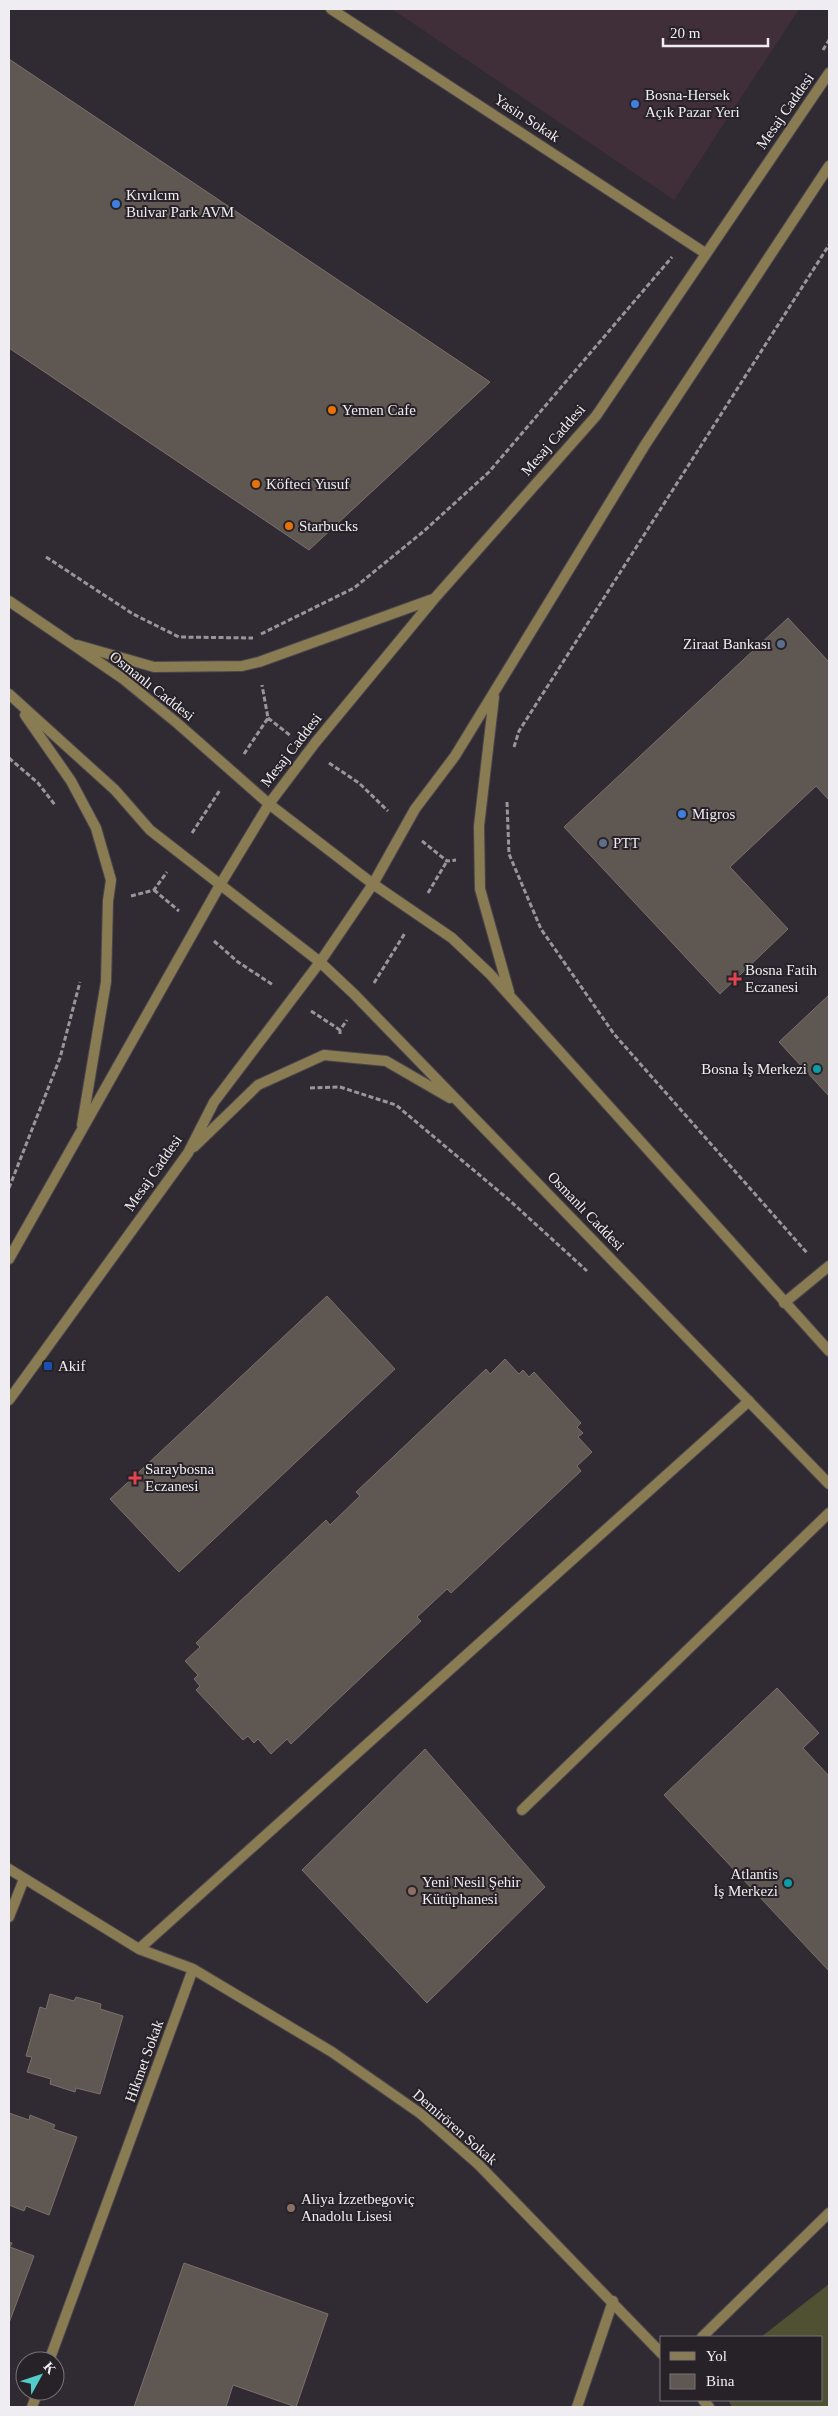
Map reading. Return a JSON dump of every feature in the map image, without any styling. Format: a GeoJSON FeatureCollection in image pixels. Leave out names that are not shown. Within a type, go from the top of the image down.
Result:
{"type":"FeatureCollection","features":[{"type":"Feature","properties":{"kind":"street","name":"Yasin Sokak"},"geometry":{"type":"LineString","coordinates":[[331,9],[705,253]]}},
{"type":"Feature","properties":{"kind":"street","name":"Mesaj Caddesi"},"geometry":{"type":"LineString","coordinates":[[220,885],[269,804],[309,750],[434,599],[596,416],[829,73]]}},
{"type":"Feature","properties":{"kind":"street"},"geometry":{"type":"LineString","coordinates":[[829,166],[645,445],[455,756],[415,809],[373,884],[452,938],[510,996],[829,1351]]}},
{"type":"Feature","properties":{"kind":"street"},"geometry":{"type":"LineString","coordinates":[[68,642],[154,668],[242,666],[259,662],[434,599]]}},
{"type":"Feature","properties":{"kind":"street","name":"Osmanlı Caddesi"},"geometry":{"type":"LineString","coordinates":[[9,601],[122,678],[269,804],[373,884]]}},
{"type":"Feature","properties":{"kind":"street"},"geometry":{"type":"LineString","coordinates":[[494,693],[479,826],[480,889],[510,996]]}},
{"type":"Feature","properties":{"kind":"street"},"geometry":{"type":"LineString","coordinates":[[9,694],[115,790],[150,830],[220,885],[9,1259]]}},
{"type":"Feature","properties":{"kind":"street"},"geometry":{"type":"LineString","coordinates":[[9,694],[71,781],[96,828],[111,880],[108,901],[106,982],[81,1132]]}},
{"type":"Feature","properties":{"kind":"street","name":"Mesaj Caddesi"},"geometry":{"type":"LineString","coordinates":[[9,1400],[188,1153],[214,1102],[320,962],[373,884]]}},
{"type":"Feature","properties":{"kind":"street","name":"Osmanlı Caddesi"},"geometry":{"type":"LineString","coordinates":[[220,885],[320,962],[360,1001],[829,1484]]}},
{"type":"Feature","properties":{"kind":"street"},"geometry":{"type":"LineString","coordinates":[[188,1153],[258,1085],[324,1055],[386,1061],[461,1104]]}},
{"type":"Feature","properties":{"kind":"street"},"geometry":{"type":"LineString","coordinates":[[784,1303],[826,1268]]}},
{"type":"Feature","properties":{"kind":"street"},"geometry":{"type":"LineString","coordinates":[[139,1949],[749,1401]]}},
{"type":"Feature","properties":{"kind":"street"},"geometry":{"type":"LineString","coordinates":[[522,1810],[829,1513]]}},
{"type":"Feature","properties":{"kind":"street"},"geometry":{"type":"LineString","coordinates":[[9,1870],[139,1949],[193,1969]]}},
{"type":"Feature","properties":{"kind":"street"},"geometry":{"type":"LineString","coordinates":[[9,1916],[24,1879]]}},
{"type":"Feature","properties":{"kind":"street","name":"Demirören Sokak"},"geometry":{"type":"LineString","coordinates":[[193,1969],[332,2052],[421,2114],[479,2166],[660,2352]]}},
{"type":"Feature","properties":{"kind":"street","name":"Hikmet Sokak"},"geometry":{"type":"LineString","coordinates":[[54,2351],[193,1969]]}},
{"type":"Feature","properties":{"kind":"street"},"geometry":{"type":"LineString","coordinates":[[703,2336],[829,2213]]}},
{"type":"Feature","properties":{"kind":"street"},"geometry":{"type":"LineString","coordinates":[[577,2407],[613,2302]]}},
{"type":"Feature","properties":{"kind":"path"},"geometry":{"type":"LineString","coordinates":[[818,56],[829,40]]}},
{"type":"Feature","properties":{"kind":"path"},"geometry":{"type":"LineString","coordinates":[[46,557],[134,614],[179,636],[254,638],[354,588],[424,531],[489,472],[686,241]]}},
{"type":"Feature","properties":{"kind":"path"},"geometry":{"type":"LineString","coordinates":[[513,749],[519,731],[829,245]]}},
{"type":"Feature","properties":{"kind":"path"},"geometry":{"type":"LineString","coordinates":[[268,718],[309,750],[359,783],[404,827],[447,861],[387,964],[340,1030],[238,962],[154,890],[232,772],[268,718]]}},
{"type":"Feature","properties":{"kind":"path"},"geometry":{"type":"LineString","coordinates":[[9,758],[38,783],[60,812]]}},
{"type":"Feature","properties":{"kind":"path"},"geometry":{"type":"LineString","coordinates":[[507,796],[509,854],[540,929],[614,1034],[773,1218],[826,1268]]}},
{"type":"Feature","properties":{"kind":"path"},"geometry":{"type":"LineString","coordinates":[[9,1188],[60,1058],[81,978]]}},
{"type":"Feature","properties":{"kind":"path"},"geometry":{"type":"LineString","coordinates":[[301,1089],[340,1087],[396,1105],[508,1199],[594,1278]]}},
{"type":"Feature","properties":{"kind":"shaded area","name":"Bosna-Hersek Açık Pazar Yeri"},"geometry":{"type":"Polygon","coordinates":[[[392,9],[799,9],[674,200],[392,9]]]}},
{"type":"Feature","properties":{"kind":"green space"},"geometry":{"type":"Polygon","coordinates":[[[829,2284],[829,2407],[732,2407],[729,2401],[823,2401],[823,2336],[762,2336],[829,2284]]]}},
{"type":"Feature","properties":{"kind":"building","name":"Kıvılcım Bulvar Park AVM"},"geometry":{"type":"Polygon","coordinates":[[[9,59],[490,382],[309,550],[9,348],[9,59]]]}},
{"type":"Feature","properties":{"kind":"building","name":"Migros"},"geometry":{"type":"Polygon","coordinates":[[[788,618],[829,662],[829,800],[816,786],[730,867],[788,929],[720,994],[564,827],[788,618]]]}},
{"type":"Feature","properties":{"kind":"building","name":"Bosna İş Merkezi"},"geometry":{"type":"Polygon","coordinates":[[[829,995],[829,1096],[779,1042],[829,995]]]}},
{"type":"Feature","properties":{"kind":"building"},"geometry":{"type":"Polygon","coordinates":[[[327,1296],[395,1369],[179,1572],[110,1499],[327,1296]]]}},
{"type":"Feature","properties":{"kind":"building"},"geometry":{"type":"Polygon","coordinates":[[[505,1359],[519,1374],[523,1370],[529,1377],[534,1372],[581,1423],[577,1427],[583,1433],[578,1437],[592,1452],[577,1466],[581,1471],[451,1593],[447,1589],[417,1617],[421,1621],[291,1744],[287,1739],[271,1754],[258,1739],[254,1743],[248,1736],[243,1740],[196,1690],[200,1686],[194,1679],[198,1675],[185,1661],[200,1647],[196,1643],[326,1520],[330,1525],[360,1496],[356,1492],[486,1369],[490,1374],[505,1359]]]}},
{"type":"Feature","properties":{"kind":"building","name":"Atlantis İş Merkezi"},"geometry":{"type":"Polygon","coordinates":[[[777,1688],[819,1733],[803,1748],[829,1776],[829,1971],[664,1795],[777,1688]]]}},
{"type":"Feature","properties":{"kind":"building"},"geometry":{"type":"Polygon","coordinates":[[[425,1749],[545,1887],[427,2003],[302,1870],[425,1749]]]}},
{"type":"Feature","properties":{"kind":"building"},"geometry":{"type":"Polygon","coordinates":[[[50,1994],[74,2001],[76,1997],[101,2004],[100,2009],[123,2016],[100,2094],[76,2088],[75,2092],[50,2084],[51,2079],[27,2072],[32,2057],[26,2056],[40,2007],[46,2009],[50,1994]]]}},
{"type":"Feature","properties":{"kind":"building"},"geometry":{"type":"Polygon","coordinates":[[[9,2113],[29,2120],[30,2115],[55,2125],[53,2129],[77,2137],[49,2215],[26,2206],[24,2211],[9,2205],[9,2113]]]}},
{"type":"Feature","properties":{"kind":"building"},"geometry":{"type":"Polygon","coordinates":[[[9,2242],[12,2243],[10,2247],[34,2256],[9,2323],[9,2242]]]}},
{"type":"Feature","properties":{"kind":"building"},"geometry":{"type":"Polygon","coordinates":[[[184,2263],[328,2314],[296,2407],[233,2385],[226,2407],[134,2407],[184,2263]]]}},
{"type":"Feature","properties":{"kind":"place","name":"Bosna-Hersek Açık Pazar Yeri"},"geometry":{"type":"Point","coordinates":[635,104]}},
{"type":"Feature","properties":{"kind":"place","name":"Kıvılcım Bulvar Park AVM"},"geometry":{"type":"Point","coordinates":[116,204]}},
{"type":"Feature","properties":{"kind":"place","name":"Yemen Cafe"},"geometry":{"type":"Point","coordinates":[332,410]}},
{"type":"Feature","properties":{"kind":"place","name":"Köfteci Yusuf"},"geometry":{"type":"Point","coordinates":[256,484]}},
{"type":"Feature","properties":{"kind":"place","name":"Starbucks"},"geometry":{"type":"Point","coordinates":[289,526]}},
{"type":"Feature","properties":{"kind":"place","name":"Ziraat Bankası"},"geometry":{"type":"Point","coordinates":[781,644]}},
{"type":"Feature","properties":{"kind":"place","name":"Migros"},"geometry":{"type":"Point","coordinates":[682,814]}},
{"type":"Feature","properties":{"kind":"place","name":"PTT"},"geometry":{"type":"Point","coordinates":[603,843]}},
{"type":"Feature","properties":{"kind":"place","name":"Bosna Fatih Eczanesi"},"geometry":{"type":"Point","coordinates":[735,979]}},
{"type":"Feature","properties":{"kind":"place","name":"Bosna İş Merkezi"},"geometry":{"type":"Point","coordinates":[817,1069]}},
{"type":"Feature","properties":{"kind":"place","name":"Akif"},"geometry":{"type":"Point","coordinates":[48,1366]}},
{"type":"Feature","properties":{"kind":"place","name":"Saraybosna Eczanesi"},"geometry":{"type":"Point","coordinates":[135,1478]}},
{"type":"Feature","properties":{"kind":"place","name":"Atlantis İş Merkezi"},"geometry":{"type":"Point","coordinates":[788,1883]}},
{"type":"Feature","properties":{"kind":"place","name":"Yeni Nesil Şehir Kütüphanesi"},"geometry":{"type":"Point","coordinates":[412,1891]}},
{"type":"Feature","properties":{"kind":"place","name":"Aliya İzzetbegoviç Anadolu Lisesi"},"geometry":{"type":"Point","coordinates":[291,2208]}}]}
